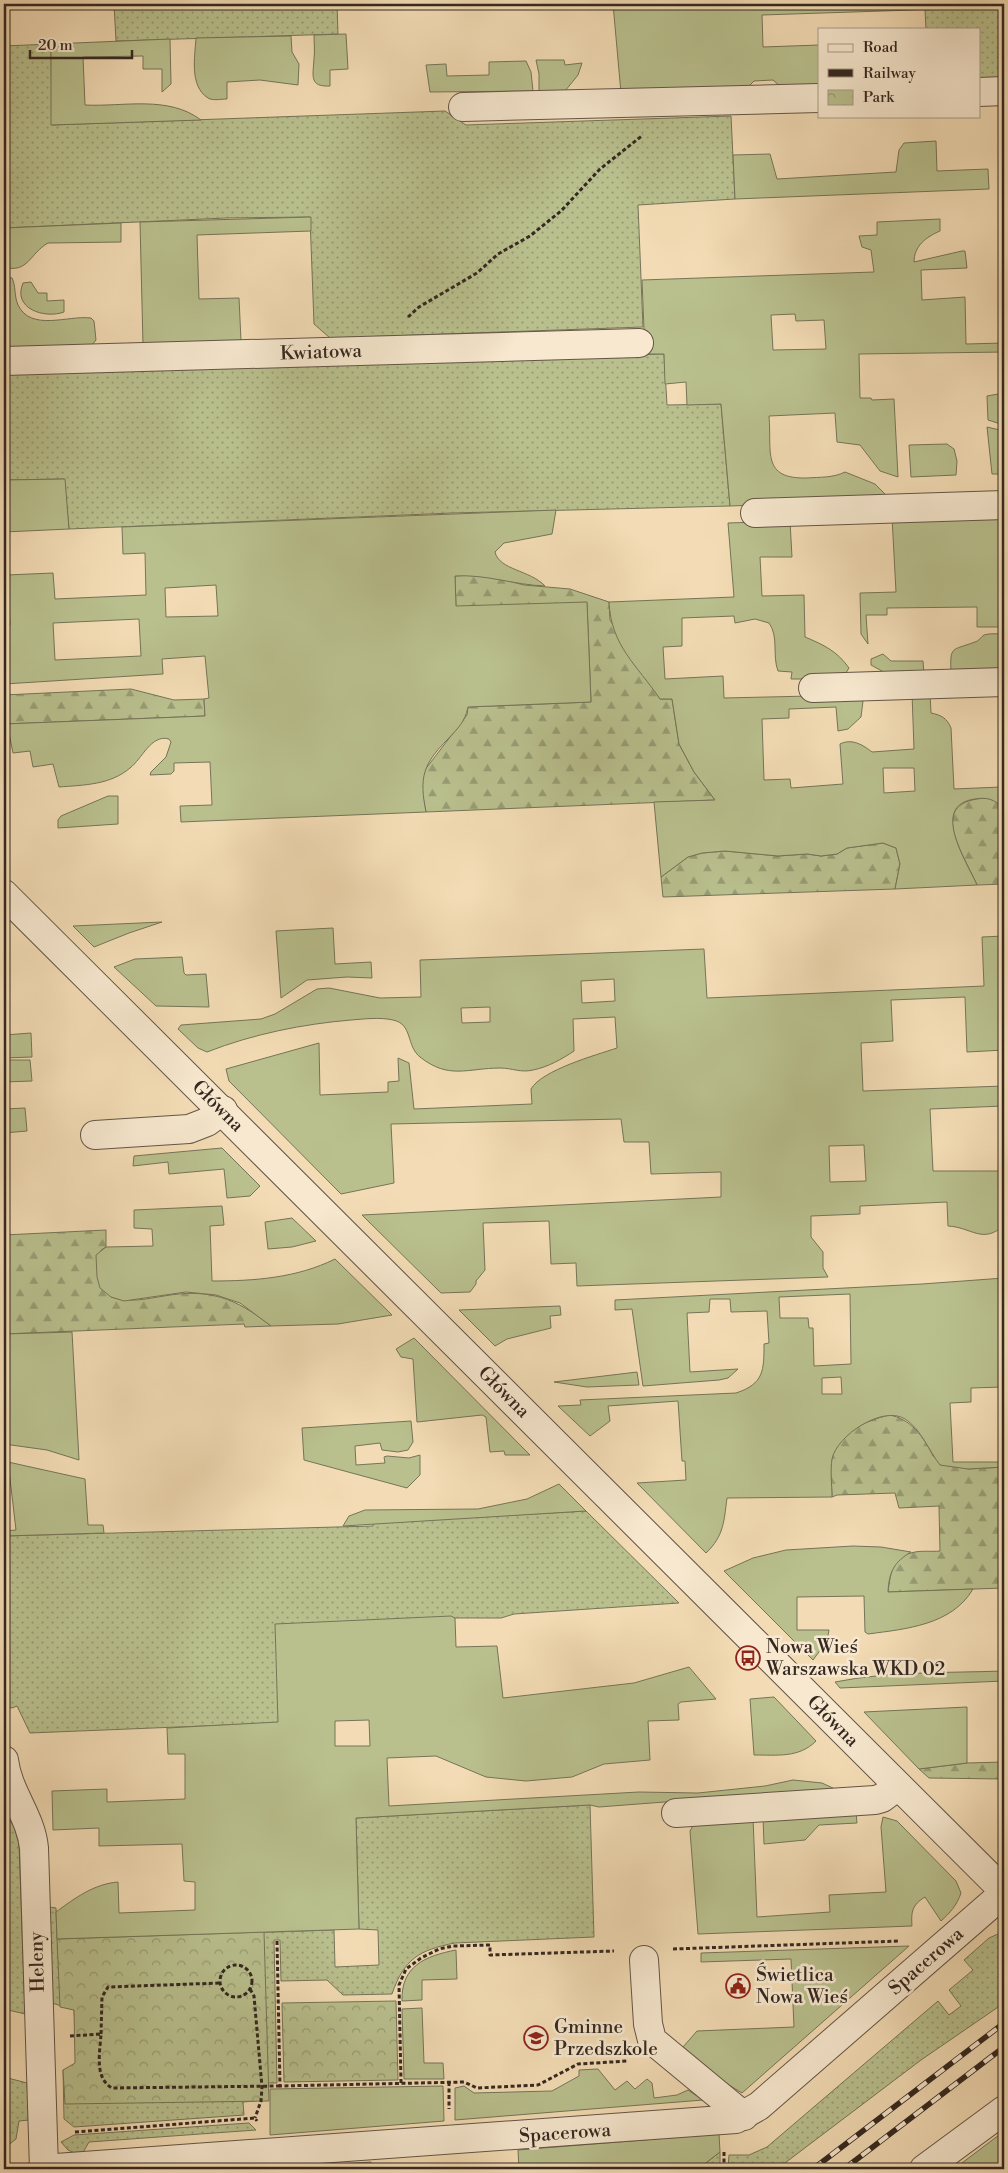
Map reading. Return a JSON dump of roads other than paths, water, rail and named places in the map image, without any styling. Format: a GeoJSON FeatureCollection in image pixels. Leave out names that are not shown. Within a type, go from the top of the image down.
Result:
{"type":"FeatureCollection","features":[{"type":"Feature","properties":{"kind":"street"},"geometry":{"type":"LineString","coordinates":[[980,92],[1004,91]]}},
{"type":"Feature","properties":{"kind":"street"},"geometry":{"type":"LineString","coordinates":[[463,107],[818,98]]}},
{"type":"Feature","properties":{"kind":"street","name":"Kwiatowa"},"geometry":{"type":"LineString","coordinates":[[4,361],[639,343]]}},
{"type":"Feature","properties":{"kind":"street"},"geometry":{"type":"LineString","coordinates":[[755,513],[1004,505]]}},
{"type":"Feature","properties":{"kind":"street"},"geometry":{"type":"LineString","coordinates":[[813,688],[1004,682]]}},
{"type":"Feature","properties":{"kind":"street","name":"Główna"},"geometry":{"type":"LineString","coordinates":[[4,894],[223,1110],[1004,1892]]}},
{"type":"Feature","properties":{"kind":"street"},"geometry":{"type":"LineString","coordinates":[[95,1135],[189,1128],[207,1122],[223,1110]]}},
{"type":"Feature","properties":{"kind":"street","name":"Heleny"},"geometry":{"type":"LineString","coordinates":[[5,1774],[28,1821],[33,1837],[43,2169]]}},
{"type":"Feature","properties":{"kind":"street"},"geometry":{"type":"LineString","coordinates":[[676,1813],[875,1800],[882,1798],[898,1786]]}},
{"type":"Feature","properties":{"kind":"street","name":"Spacerowa"},"geometry":{"type":"LineString","coordinates":[[43,2169],[730,2121],[744,2116],[759,2106],[1004,1892]]}},
{"type":"Feature","properties":{"kind":"street"},"geometry":{"type":"LineString","coordinates":[[644,1960],[648,2024],[650,2036],[656,2046],[744,2116]]}},
{"type":"Feature","properties":{"kind":"street"},"geometry":{"type":"LineString","coordinates":[[924,2169],[1004,2110]]}},
{"type":"Feature","properties":{"kind":"railway"},"geometry":{"type":"LineString","coordinates":[[813,2169],[1004,2023]]}},
{"type":"Feature","properties":{"kind":"railway"},"geometry":{"type":"LineString","coordinates":[[844,2169],[1004,2047]]}},
{"type":"Feature","properties":{"kind":"place","name":"Nowa Wieś Warszawska WKD 02"},"geometry":{"type":"Point","coordinates":[748,1658]}},
{"type":"Feature","properties":{"kind":"place","name":"Świetlica Nowa Wieś"},"geometry":{"type":"Point","coordinates":[738,1986]}},
{"type":"Feature","properties":{"kind":"place","name":"Gminne Przedszkole"},"geometry":{"type":"Point","coordinates":[536,2038]}}]}
